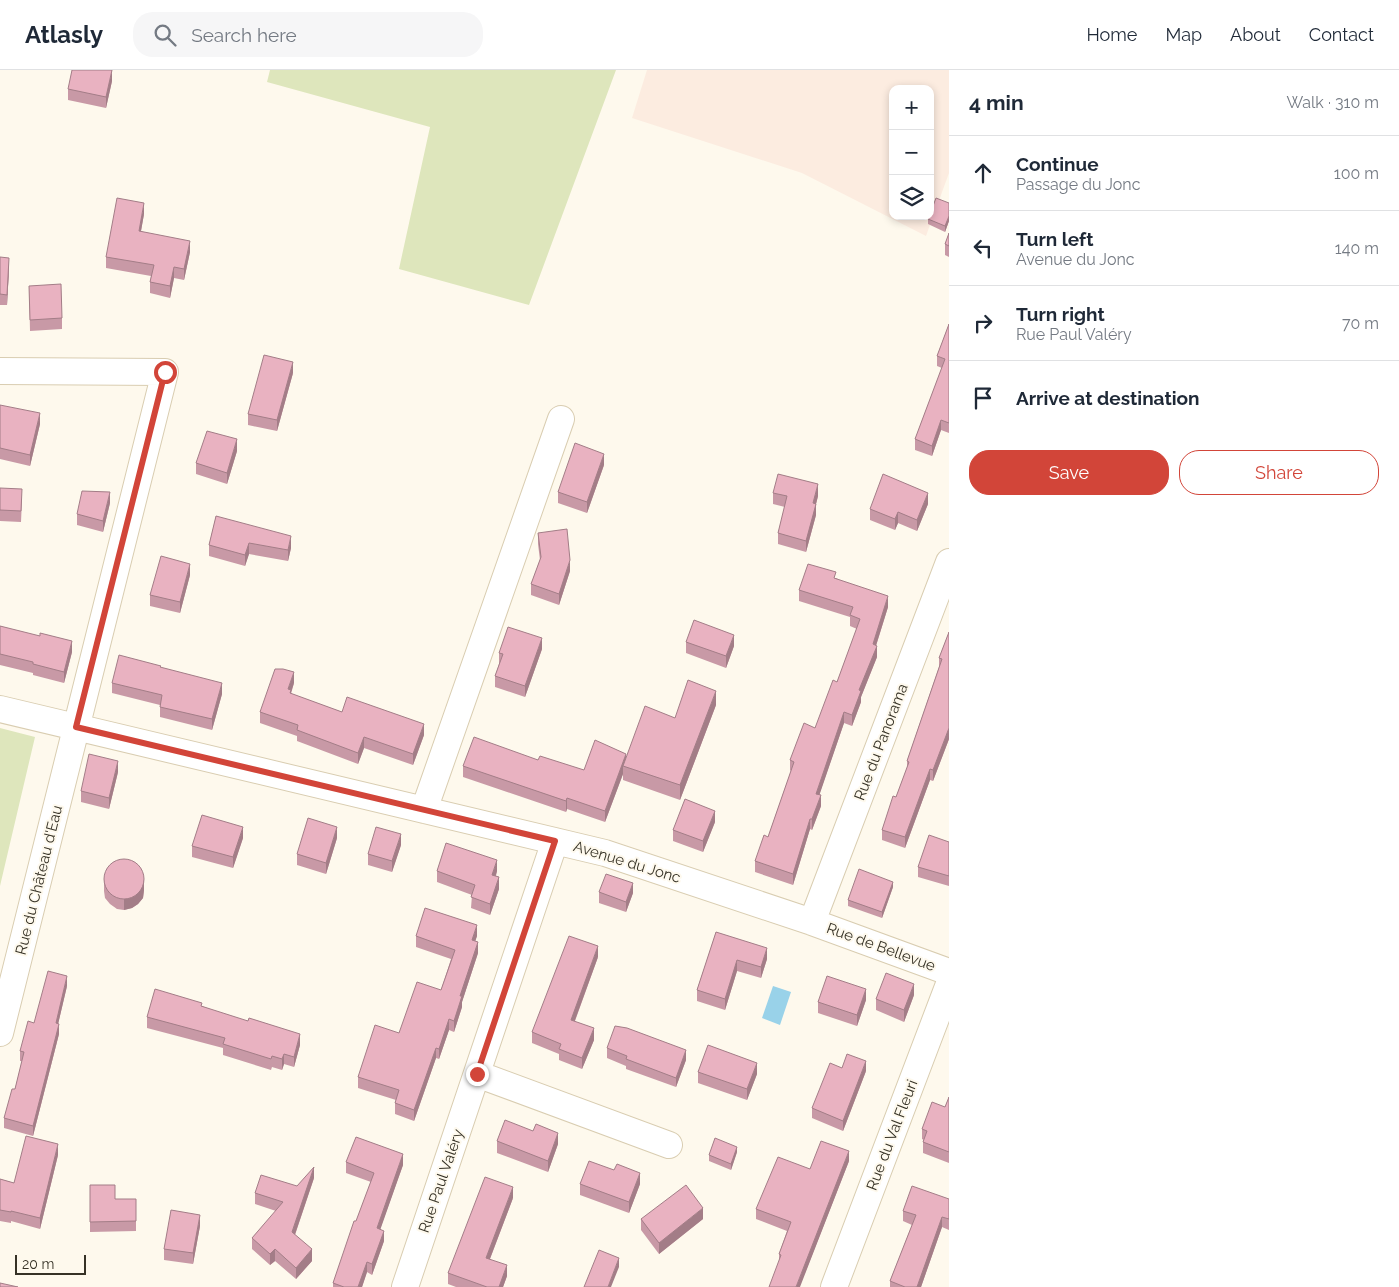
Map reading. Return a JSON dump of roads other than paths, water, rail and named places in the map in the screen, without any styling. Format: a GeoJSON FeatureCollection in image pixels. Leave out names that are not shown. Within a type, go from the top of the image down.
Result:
{"type":"FeatureCollection","features":[{"type":"Feature","properties":{"kind":"street","name":"Rue du Château d'Eau"},"geometry":{"type":"LineString","coordinates":[[0,371],[165,372],[0,1032]]}},
{"type":"Feature","properties":{"kind":"street"},"geometry":{"type":"LineString","coordinates":[[424,810],[561,419]]}},
{"type":"Feature","properties":{"kind":"street","name":"Rue du Panorama"},"geometry":{"type":"LineString","coordinates":[[812,922],[949,562]]}},
{"type":"Feature","properties":{"kind":"street","name":"Avenue du Jonc"},"geometry":{"type":"LineString","coordinates":[[0,709],[555,841],[630,861],[812,922]]}},
{"type":"Feature","properties":{"kind":"street","name":"Rue Paul Valéry"},"geometry":{"type":"LineString","coordinates":[[405,1287],[555,841]]}},
{"type":"Feature","properties":{"kind":"street","name":"Rue de Bellevue"},"geometry":{"type":"LineString","coordinates":[[812,922],[949,972]]}},
{"type":"Feature","properties":{"kind":"street","name":"Rue du Val Fleuri"},"geometry":{"type":"LineString","coordinates":[[834,1287],[949,984]]}},
{"type":"Feature","properties":{"kind":"street"},"geometry":{"type":"LineString","coordinates":[[477,1074],[669,1145]]}},
{"type":"Feature","properties":{"kind":"water"},"geometry":{"type":"Polygon","coordinates":[[[773,986],[791,992],[780,1025],[762,1018],[773,986]]]}}]}
